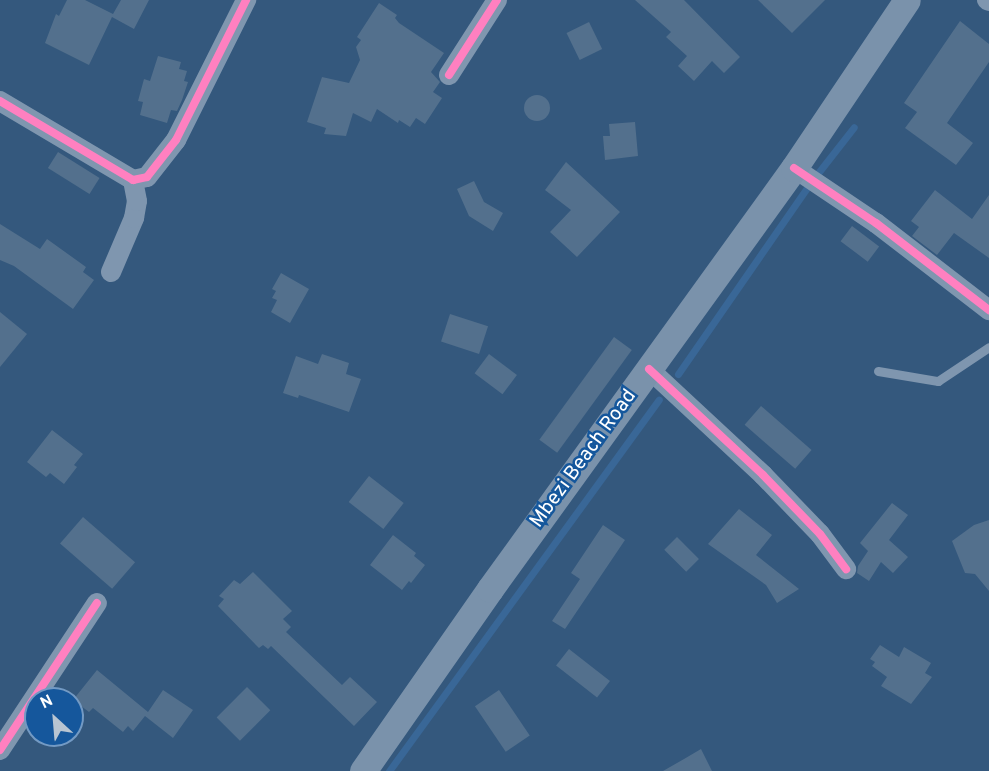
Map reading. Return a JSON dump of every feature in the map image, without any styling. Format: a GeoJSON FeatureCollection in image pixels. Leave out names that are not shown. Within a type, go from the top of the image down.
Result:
{"type":"FeatureCollection","features":[{"type":"Feature","properties":{"kind":"main road","name":"Mbezi Beach Road"},"geometry":{"type":"LineString","coordinates":[[363,771],[490,589],[794,168],[907,0]]}},
{"type":"Feature","properties":{"kind":"street"},"geometry":{"type":"LineString","coordinates":[[0,101],[133,180],[147,177],[176,140],[246,0]]}},
{"type":"Feature","properties":{"kind":"street"},"geometry":{"type":"LineString","coordinates":[[450,75],[497,0]]}},
{"type":"Feature","properties":{"kind":"street"},"geometry":{"type":"LineString","coordinates":[[794,168],[876,223],[989,310]]}},
{"type":"Feature","properties":{"kind":"street"},"geometry":{"type":"LineString","coordinates":[[111,272],[134,218],[137,201],[133,180]]}},
{"type":"Feature","properties":{"kind":"street"},"geometry":{"type":"LineString","coordinates":[[649,369],[763,475],[820,534],[846,569]]}},
{"type":"Feature","properties":{"kind":"street"},"geometry":{"type":"LineString","coordinates":[[0,750],[97,603]]}},
{"type":"Feature","properties":{"kind":"lane"},"geometry":{"type":"LineString","coordinates":[[878,371],[938,381],[989,347]]}},
{"type":"Feature","properties":{"kind":"building"},"geometry":{"type":"Polygon","coordinates":[[[67,0],[85,0],[113,14],[121,0],[149,0],[134,29],[112,17],[89,65],[45,43],[56,14],[59,16],[67,0]]]}},
{"type":"Feature","properties":{"kind":"building"},"geometry":{"type":"Polygon","coordinates":[[[635,0],[684,0],[740,57],[724,73],[712,61],[694,81],[678,66],[687,56],[666,37],[671,32],[635,0]]]}},
{"type":"Feature","properties":{"kind":"building"},"geometry":{"type":"Polygon","coordinates":[[[758,0],[825,0],[792,33],[758,0]]]}},
{"type":"Feature","properties":{"kind":"building"},"geometry":{"type":"Polygon","coordinates":[[[379,3],[397,15],[395,18],[399,23],[444,53],[431,72],[440,82],[433,92],[442,98],[425,124],[416,118],[410,127],[399,120],[398,123],[377,109],[371,122],[353,113],[346,136],[324,134],[326,128],[307,122],[322,77],[349,83],[360,60],[356,47],[361,40],[357,37],[379,3]]]}},
{"type":"Feature","properties":{"kind":"building"},"geometry":{"type":"Polygon","coordinates":[[[960,21],[989,44],[989,62],[947,123],[973,143],[956,165],[905,128],[917,112],[904,103],[960,21]]]}},
{"type":"Feature","properties":{"kind":"building"},"geometry":{"type":"Polygon","coordinates":[[[589,22],[602,49],[580,60],[567,33],[589,22]]]}},
{"type":"Feature","properties":{"kind":"building"},"geometry":{"type":"Polygon","coordinates":[[[158,56],[181,62],[179,69],[187,71],[184,81],[188,82],[182,100],[177,111],[171,110],[167,123],[140,115],[143,102],[138,101],[144,79],[150,81],[158,56]]]}},
{"type":"Feature","properties":{"kind":"building"},"geometry":{"type":"Polygon","coordinates":[[[537,95],[546,99],[550,108],[546,117],[537,121],[528,117],[524,108],[528,99],[537,95]]]}},
{"type":"Feature","properties":{"kind":"building"},"geometry":{"type":"Polygon","coordinates":[[[635,122],[638,156],[605,160],[603,136],[610,136],[609,124],[635,122]]]}},
{"type":"Feature","properties":{"kind":"building"},"geometry":{"type":"Polygon","coordinates":[[[58,152],[100,178],[89,194],[48,168],[58,152]]]}},
{"type":"Feature","properties":{"kind":"building"},"geometry":{"type":"Polygon","coordinates":[[[566,162],[620,212],[577,257],[550,232],[571,210],[545,190],[566,162]]]}},
{"type":"Feature","properties":{"kind":"building"},"geometry":{"type":"Polygon","coordinates":[[[474,181],[484,202],[503,213],[493,231],[469,216],[457,189],[474,181]]]}},
{"type":"Feature","properties":{"kind":"building"},"geometry":{"type":"Polygon","coordinates":[[[935,190],[972,219],[989,195],[989,258],[954,233],[937,255],[912,236],[919,227],[911,221],[935,190]]]}},
{"type":"Feature","properties":{"kind":"building"},"geometry":{"type":"Polygon","coordinates":[[[0,224],[40,249],[47,239],[86,267],[83,272],[94,280],[73,309],[14,266],[0,260],[0,224]]]}},
{"type":"Feature","properties":{"kind":"building"},"geometry":{"type":"Polygon","coordinates":[[[852,226],[879,246],[868,262],[841,241],[852,226]]]}},
{"type":"Feature","properties":{"kind":"building"},"geometry":{"type":"Polygon","coordinates":[[[281,273],[309,289],[290,323],[271,312],[277,300],[272,298],[276,291],[272,289],[281,273]]]}},
{"type":"Feature","properties":{"kind":"building"},"geometry":{"type":"Polygon","coordinates":[[[0,312],[27,334],[0,367],[0,312]]]}},
{"type":"Feature","properties":{"kind":"building"},"geometry":{"type":"Polygon","coordinates":[[[450,314],[488,326],[479,354],[441,342],[450,314]]]}},
{"type":"Feature","properties":{"kind":"building"},"geometry":{"type":"Polygon","coordinates":[[[614,337],[632,350],[557,453],[539,440],[614,337]]]}},
{"type":"Feature","properties":{"kind":"building"},"geometry":{"type":"Polygon","coordinates":[[[322,354],[349,363],[346,374],[361,379],[349,412],[299,395],[298,398],[283,393],[296,356],[318,364],[322,354]]]}},
{"type":"Feature","properties":{"kind":"building"},"geometry":{"type":"Polygon","coordinates":[[[489,354],[517,375],[503,394],[475,373],[489,354]]]}},
{"type":"Feature","properties":{"kind":"building"},"geometry":{"type":"Polygon","coordinates":[[[761,406],[812,450],[795,469],[745,425],[761,406]]]}},
{"type":"Feature","properties":{"kind":"building"},"geometry":{"type":"Polygon","coordinates":[[[52,430],[83,454],[74,465],[77,467],[64,484],[50,473],[46,477],[27,462],[52,430]]]}},
{"type":"Feature","properties":{"kind":"building"},"geometry":{"type":"Polygon","coordinates":[[[369,476],[404,503],[383,529],[349,502],[369,476]]]}},
{"type":"Feature","properties":{"kind":"building"},"geometry":{"type":"Polygon","coordinates":[[[892,503],[908,515],[889,540],[908,557],[893,573],[881,562],[869,581],[857,573],[858,566],[868,551],[860,543],[892,503]]]}},
{"type":"Feature","properties":{"kind":"building"},"geometry":{"type":"Polygon","coordinates":[[[739,509],[772,535],[756,555],[799,589],[777,603],[766,585],[708,544],[739,509]]]}},
{"type":"Feature","properties":{"kind":"building"},"geometry":{"type":"Polygon","coordinates":[[[83,517],[135,562],[112,589],[60,543],[83,517]]]}},
{"type":"Feature","properties":{"kind":"building"},"geometry":{"type":"Polygon","coordinates":[[[989,520],[989,591],[975,574],[965,573],[952,541],[974,525],[989,520]]]}},
{"type":"Feature","properties":{"kind":"building"},"geometry":{"type":"Polygon","coordinates":[[[603,525],[625,540],[565,629],[552,621],[580,579],[571,573],[603,525]]]}},
{"type":"Feature","properties":{"kind":"building"},"geometry":{"type":"Polygon","coordinates":[[[393,535],[416,553],[414,556],[425,565],[411,583],[409,581],[402,590],[370,565],[393,535]]]}},
{"type":"Feature","properties":{"kind":"building"},"geometry":{"type":"Polygon","coordinates":[[[677,537],[699,559],[686,572],[664,550],[677,537]]]}},
{"type":"Feature","properties":{"kind":"building"},"geometry":{"type":"Polygon","coordinates":[[[253,572],[292,611],[283,619],[291,627],[286,632],[342,685],[350,677],[377,702],[354,726],[271,646],[268,649],[263,645],[259,648],[218,606],[224,599],[219,596],[234,580],[240,584],[253,572]]]}},
{"type":"Feature","properties":{"kind":"building"},"geometry":{"type":"Polygon","coordinates":[[[880,645],[899,657],[904,647],[931,663],[925,673],[932,677],[911,704],[881,686],[887,677],[872,666],[875,662],[870,659],[880,645]]]}},
{"type":"Feature","properties":{"kind":"building"},"geometry":{"type":"Polygon","coordinates":[[[569,649],[610,681],[597,698],[556,666],[569,649]]]}},
{"type":"Feature","properties":{"kind":"building"},"geometry":{"type":"Polygon","coordinates":[[[97,670],[148,712],[163,690],[193,710],[173,738],[145,716],[133,731],[128,726],[123,732],[93,708],[89,712],[84,708],[83,687],[97,670]]]}},
{"type":"Feature","properties":{"kind":"building"},"geometry":{"type":"Polygon","coordinates":[[[247,687],[270,710],[240,741],[217,717],[247,687]]]}},
{"type":"Feature","properties":{"kind":"building"},"geometry":{"type":"Polygon","coordinates":[[[499,690],[530,736],[506,752],[475,706],[499,690]]]}},
{"type":"Feature","properties":{"kind":"building"},"geometry":{"type":"Polygon","coordinates":[[[701,749],[712,771],[663,771],[684,759],[701,749]]]}},
{"type":"Feature","properties":{"kind":"waterway"},"geometry":{"type":"LineString","coordinates":[[818,173],[854,127]]}},
{"type":"Feature","properties":{"kind":"waterway"},"geometry":{"type":"LineString","coordinates":[[678,374],[807,188]]}},
{"type":"Feature","properties":{"kind":"waterway"},"geometry":{"type":"LineString","coordinates":[[389,771],[659,400]]}},
{"type":"Feature","properties":{"kind":"cycle path"},"geometry":{"type":"LineString","coordinates":[[0,101],[133,180],[147,177],[176,140],[246,0]]}},
{"type":"Feature","properties":{"kind":"cycle path"},"geometry":{"type":"LineString","coordinates":[[449,75],[497,0]]}},
{"type":"Feature","properties":{"kind":"cycle path"},"geometry":{"type":"LineString","coordinates":[[794,168],[876,223],[989,310]]}},
{"type":"Feature","properties":{"kind":"cycle path"},"geometry":{"type":"LineString","coordinates":[[649,369],[763,475],[820,534],[846,569]]}},
{"type":"Feature","properties":{"kind":"cycle path"},"geometry":{"type":"LineString","coordinates":[[0,750],[97,603]]}}]}
